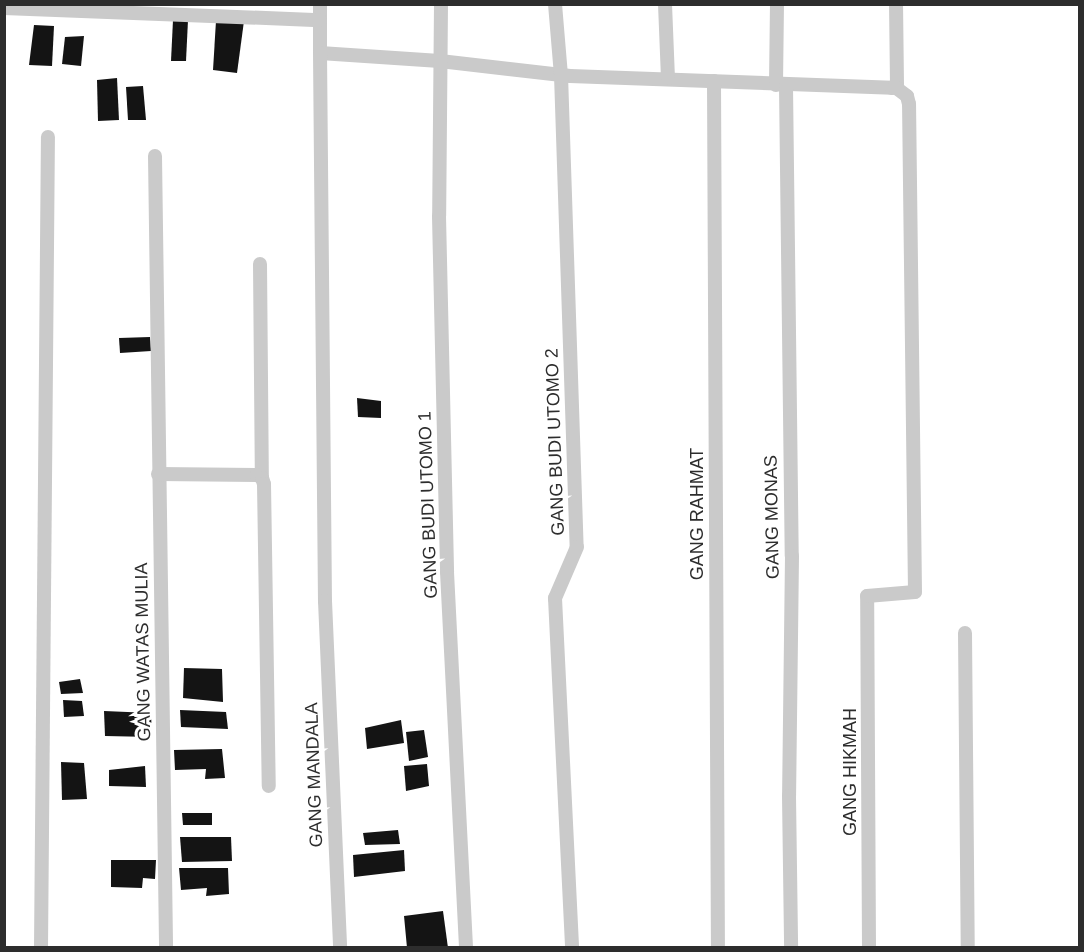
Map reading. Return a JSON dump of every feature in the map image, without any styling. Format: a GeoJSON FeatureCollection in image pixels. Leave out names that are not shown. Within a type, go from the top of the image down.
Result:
{"type":"FeatureCollection","features":[{"type":"Feature","properties":{"kind":"street","name":"GANG MANDALA"},"geometry":{"type":"LineString","coordinates":[[320,4],[325,601],[340,948]]}},
{"type":"Feature","properties":{"kind":"street","name":"GANG BUDI UTOMO 1"},"geometry":{"type":"LineString","coordinates":[[441,4],[439,216],[447,572],[466,948]]}},
{"type":"Feature","properties":{"kind":"street","name":"GANG BUDI UTOMO 2"},"geometry":{"type":"LineString","coordinates":[[555,4],[561,75],[577,547],[555,598],[572,948]]}},
{"type":"Feature","properties":{"kind":"street"},"geometry":{"type":"LineString","coordinates":[[666,4],[668,78]]}},
{"type":"Feature","properties":{"kind":"street","name":"GANG MONAS"},"geometry":{"type":"LineString","coordinates":[[777,4],[792,556],[790,948]]}},
{"type":"Feature","properties":{"kind":"street"},"geometry":{"type":"LineString","coordinates":[[320,53],[440,61],[561,75],[668,78],[781,86],[896,87],[896,4]]}},
{"type":"Feature","properties":{"kind":"street"},"geometry":{"type":"LineString","coordinates":[[4,8],[320,20]]}},
{"type":"Feature","properties":{"kind":"street","name":"GANG RAHMAT"},"geometry":{"type":"LineString","coordinates":[[714,81],[718,948]]}},
{"type":"Feature","properties":{"kind":"street","name":"GANG HIKMAH"},"geometry":{"type":"LineString","coordinates":[[869,948],[867,596],[915,592],[909,104],[907,96],[896,87]]}},
{"type":"Feature","properties":{"kind":"street"},"geometry":{"type":"LineString","coordinates":[[41,948],[48,137]]}},
{"type":"Feature","properties":{"kind":"street","name":"GANG WATAS MULIA"},"geometry":{"type":"LineString","coordinates":[[155,156],[166,948]]}},
{"type":"Feature","properties":{"kind":"street"},"geometry":{"type":"LineString","coordinates":[[260,264],[269,786]]}},
{"type":"Feature","properties":{"kind":"street"},"geometry":{"type":"LineString","coordinates":[[158,474],[257,475],[262,478]]}},
{"type":"Feature","properties":{"kind":"street"},"geometry":{"type":"LineString","coordinates":[[965,633],[968,948]]}},
{"type":"Feature","properties":{"kind":"building"},"geometry":{"type":"Polygon","coordinates":[[[173,20],[188,20],[186,61],[171,61],[173,20]]]}},
{"type":"Feature","properties":{"kind":"building"},"geometry":{"type":"Polygon","coordinates":[[[216,21],[244,21],[237,73],[213,70],[216,21]]]}},
{"type":"Feature","properties":{"kind":"building"},"geometry":{"type":"Polygon","coordinates":[[[34,25],[54,26],[52,66],[29,65],[34,25]]]}},
{"type":"Feature","properties":{"kind":"building"},"geometry":{"type":"Polygon","coordinates":[[[84,36],[81,66],[62,64],[65,37],[84,36]]]}},
{"type":"Feature","properties":{"kind":"building"},"geometry":{"type":"Polygon","coordinates":[[[117,78],[119,120],[98,121],[97,80],[117,78]]]}},
{"type":"Feature","properties":{"kind":"building"},"geometry":{"type":"Polygon","coordinates":[[[143,86],[146,120],[128,120],[126,87],[143,86]]]}},
{"type":"Feature","properties":{"kind":"building"},"geometry":{"type":"Polygon","coordinates":[[[150,337],[151,351],[120,353],[119,338],[150,337]]]}},
{"type":"Feature","properties":{"kind":"building"},"geometry":{"type":"Polygon","coordinates":[[[357,398],[381,401],[381,418],[358,417],[357,398]]]}},
{"type":"Feature","properties":{"kind":"building"},"geometry":{"type":"Polygon","coordinates":[[[184,668],[222,669],[223,702],[183,698],[184,668]]]}},
{"type":"Feature","properties":{"kind":"building"},"geometry":{"type":"Polygon","coordinates":[[[80,679],[83,693],[61,694],[59,682],[80,679]]]}},
{"type":"Feature","properties":{"kind":"building"},"geometry":{"type":"Polygon","coordinates":[[[63,700],[82,701],[84,716],[64,717],[63,700]]]}},
{"type":"Feature","properties":{"kind":"building"},"geometry":{"type":"Polygon","coordinates":[[[180,710],[226,712],[228,729],[181,727],[180,710]]]}},
{"type":"Feature","properties":{"kind":"building"},"geometry":{"type":"Polygon","coordinates":[[[104,711],[151,713],[152,737],[105,736],[104,711]]]}},
{"type":"Feature","properties":{"kind":"building"},"geometry":{"type":"Polygon","coordinates":[[[401,720],[404,743],[367,749],[365,728],[401,720]]]}},
{"type":"Feature","properties":{"kind":"building"},"geometry":{"type":"Polygon","coordinates":[[[424,730],[428,757],[409,761],[406,732],[424,730]]]}},
{"type":"Feature","properties":{"kind":"building"},"geometry":{"type":"Polygon","coordinates":[[[222,749],[225,778],[205,779],[206,769],[175,770],[174,750],[222,749]]]}},
{"type":"Feature","properties":{"kind":"building"},"geometry":{"type":"Polygon","coordinates":[[[61,762],[84,763],[87,799],[62,800],[61,762]]]}},
{"type":"Feature","properties":{"kind":"building"},"geometry":{"type":"Polygon","coordinates":[[[427,764],[429,786],[406,791],[404,766],[427,764]]]}},
{"type":"Feature","properties":{"kind":"building"},"geometry":{"type":"Polygon","coordinates":[[[145,766],[146,787],[109,786],[109,770],[145,766]]]}},
{"type":"Feature","properties":{"kind":"building"},"geometry":{"type":"Polygon","coordinates":[[[182,813],[212,813],[212,825],[183,825],[182,813]]]}},
{"type":"Feature","properties":{"kind":"building"},"geometry":{"type":"Polygon","coordinates":[[[398,830],[400,844],[365,845],[363,833],[398,830]]]}},
{"type":"Feature","properties":{"kind":"building"},"geometry":{"type":"Polygon","coordinates":[[[180,837],[231,837],[232,861],[182,862],[180,837]]]}},
{"type":"Feature","properties":{"kind":"building"},"geometry":{"type":"Polygon","coordinates":[[[404,850],[405,871],[354,877],[353,855],[404,850]]]}},
{"type":"Feature","properties":{"kind":"building"},"geometry":{"type":"Polygon","coordinates":[[[111,860],[156,860],[155,879],[143,878],[142,888],[111,887],[111,860]]]}},
{"type":"Feature","properties":{"kind":"building"},"geometry":{"type":"Polygon","coordinates":[[[179,868],[228,868],[229,894],[206,896],[207,888],[181,890],[179,868]]]}},
{"type":"Feature","properties":{"kind":"building"},"geometry":{"type":"Polygon","coordinates":[[[443,911],[448,948],[407,948],[404,916],[443,911]]]}}]}
